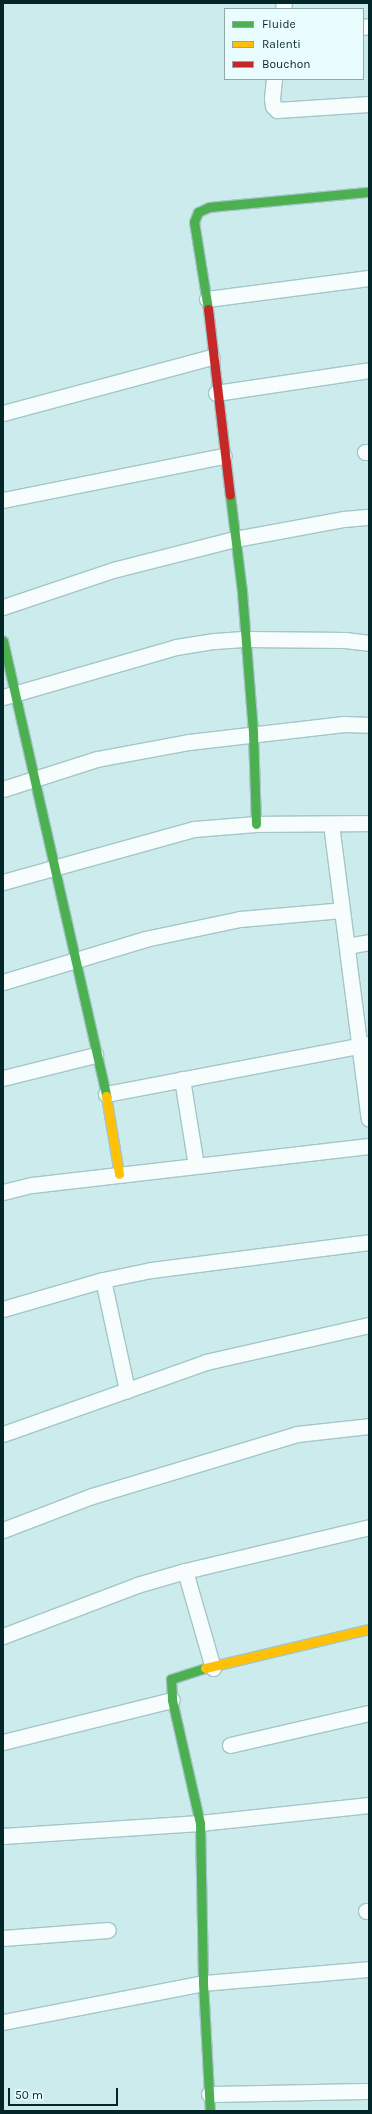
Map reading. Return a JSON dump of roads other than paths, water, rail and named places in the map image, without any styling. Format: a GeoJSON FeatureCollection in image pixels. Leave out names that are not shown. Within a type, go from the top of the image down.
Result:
{"type":"FeatureCollection","features":[{"type":"Feature","properties":{"kind":"street"},"geometry":{"type":"LineString","coordinates":[[274,80],[272,98],[273,106],[277,110],[369,104]]}},
{"type":"Feature","properties":{"kind":"street"},"geometry":{"type":"LineString","coordinates":[[256,824],[253,733],[246,639],[206,299],[194,222],[198,212],[209,207],[369,192]]}},
{"type":"Feature","properties":{"kind":"street"},"geometry":{"type":"LineString","coordinates":[[206,299],[369,278]]}},
{"type":"Feature","properties":{"kind":"street"},"geometry":{"type":"LineString","coordinates":[[3,413],[212,357]]}},
{"type":"Feature","properties":{"kind":"street"},"geometry":{"type":"LineString","coordinates":[[216,393],[369,370]]}},
{"type":"Feature","properties":{"kind":"street"},"geometry":{"type":"LineString","coordinates":[[3,500],[224,456]]}},
{"type":"Feature","properties":{"kind":"street"},"geometry":{"type":"LineString","coordinates":[[3,607],[113,570],[235,539],[344,519],[369,517]]}},
{"type":"Feature","properties":{"kind":"street"},"geometry":{"type":"LineString","coordinates":[[9,696],[176,647],[246,639],[344,640],[369,643]]}},
{"type":"Feature","properties":{"kind":"street"},"geometry":{"type":"LineString","coordinates":[[3,642],[9,696],[36,781],[95,1055],[106,1094],[119,1174]]}},
{"type":"Feature","properties":{"kind":"street"},"geometry":{"type":"LineString","coordinates":[[3,789],[36,781],[97,759],[253,733],[344,724],[369,725]]}},
{"type":"Feature","properties":{"kind":"street"},"geometry":{"type":"LineString","coordinates":[[3,882],[55,866],[194,829],[256,824],[369,823]]}},
{"type":"Feature","properties":{"kind":"street"},"geometry":{"type":"LineString","coordinates":[[331,824],[346,946],[364,1045],[369,1119]]}},
{"type":"Feature","properties":{"kind":"street"},"geometry":{"type":"LineString","coordinates":[[3,982],[145,939],[240,919],[342,910]]}},
{"type":"Feature","properties":{"kind":"street"},"geometry":{"type":"LineString","coordinates":[[346,946],[369,942]]}},
{"type":"Feature","properties":{"kind":"street"},"geometry":{"type":"LineString","coordinates":[[106,1094],[364,1045]]}},
{"type":"Feature","properties":{"kind":"street"},"geometry":{"type":"LineString","coordinates":[[3,1078],[95,1055]]}},
{"type":"Feature","properties":{"kind":"street"},"geometry":{"type":"LineString","coordinates":[[182,1079],[196,1165]]}},
{"type":"Feature","properties":{"kind":"street"},"geometry":{"type":"LineString","coordinates":[[3,1192],[32,1185],[119,1174],[369,1146]]}},
{"type":"Feature","properties":{"kind":"street"},"geometry":{"type":"LineString","coordinates":[[3,1309],[103,1280],[151,1270],[209,1265],[369,1242]]}},
{"type":"Feature","properties":{"kind":"street"},"geometry":{"type":"LineString","coordinates":[[103,1280],[127,1390]]}},
{"type":"Feature","properties":{"kind":"street"},"geometry":{"type":"LineString","coordinates":[[3,1434],[206,1362],[369,1325]]}},
{"type":"Feature","properties":{"kind":"street"},"geometry":{"type":"LineString","coordinates":[[3,1530],[92,1496],[297,1434],[369,1426]]}},
{"type":"Feature","properties":{"kind":"street"},"geometry":{"type":"LineString","coordinates":[[3,1636],[137,1585],[185,1571],[369,1527]]}},
{"type":"Feature","properties":{"kind":"street"},"geometry":{"type":"LineString","coordinates":[[185,1571],[213,1668]]}},
{"type":"Feature","properties":{"kind":"street"},"geometry":{"type":"LineString","coordinates":[[210,2111],[203,1983],[200,1823],[172,1700],[170,1682],[174,1676],[213,1668],[369,1629]]}},
{"type":"Feature","properties":{"kind":"street"},"geometry":{"type":"LineString","coordinates":[[3,1742],[172,1700]]}},
{"type":"Feature","properties":{"kind":"street"},"geometry":{"type":"LineString","coordinates":[[230,1745],[369,1713]]}},
{"type":"Feature","properties":{"kind":"street"},"geometry":{"type":"LineString","coordinates":[[3,1836],[200,1823],[369,1805]]}},
{"type":"Feature","properties":{"kind":"street"},"geometry":{"type":"LineString","coordinates":[[3,1938],[108,1930]]}},
{"type":"Feature","properties":{"kind":"street"},"geometry":{"type":"LineString","coordinates":[[3,2022],[203,1983],[369,1969]]}},
{"type":"Feature","properties":{"kind":"street"},"geometry":{"type":"LineString","coordinates":[[210,2094],[369,2091]]}}]}
